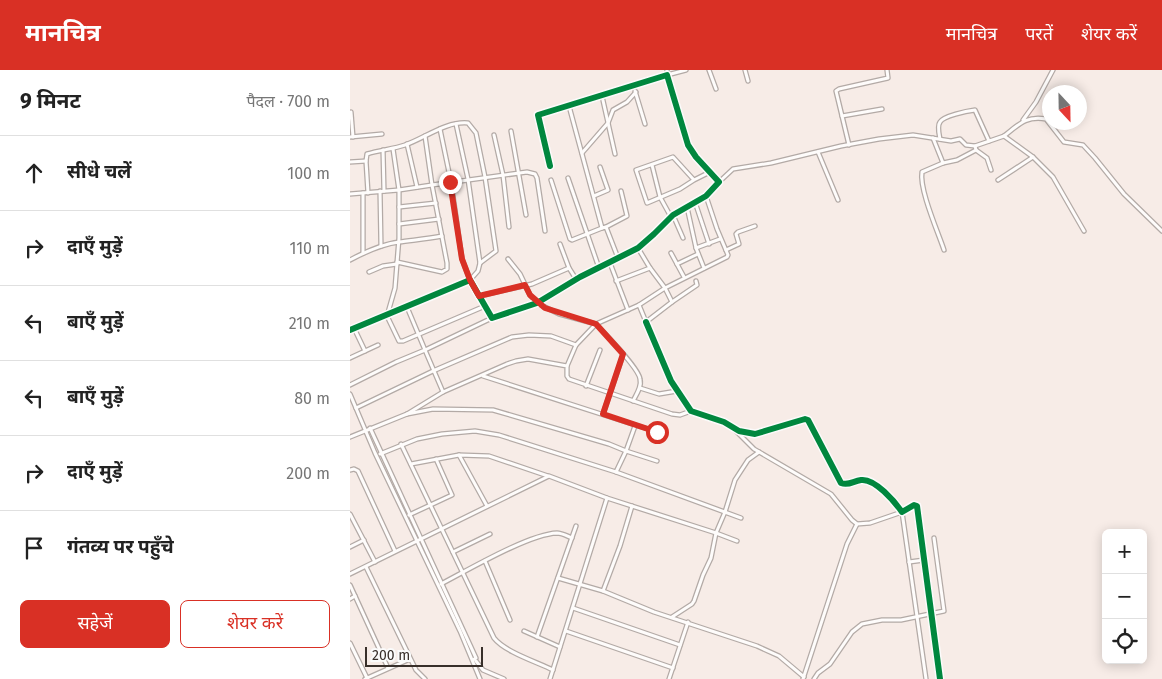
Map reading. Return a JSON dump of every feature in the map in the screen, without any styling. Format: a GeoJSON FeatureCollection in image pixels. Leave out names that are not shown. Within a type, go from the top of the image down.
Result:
{"type":"FeatureCollection","features":[{"type":"Feature","properties":{"kind":"street"},"geometry":{"type":"LineString","coordinates":[[667,70],[688,145],[718,182]]}},
{"type":"Feature","properties":{"kind":"street"},"geometry":{"type":"LineString","coordinates":[[550,166],[538,115],[686,70]]}},
{"type":"Feature","properties":{"kind":"street"},"geometry":{"type":"LineString","coordinates":[[709,70],[716,89]]}},
{"type":"Feature","properties":{"kind":"street"},"geometry":{"type":"LineString","coordinates":[[744,70],[748,80]]}},
{"type":"Feature","properties":{"kind":"street"},"geometry":{"type":"LineString","coordinates":[[849,145],[836,91],[888,78],[887,70]]}},
{"type":"Feature","properties":{"kind":"street"},"geometry":{"type":"LineString","coordinates":[[944,250],[921,178],[922,172],[943,163],[957,160],[988,141],[1004,136],[1017,126],[1036,102],[1053,70]]}},
{"type":"Feature","properties":{"kind":"street"},"geometry":{"type":"LineString","coordinates":[[634,86],[645,124]]}},
{"type":"Feature","properties":{"kind":"street"},"geometry":{"type":"LineString","coordinates":[[582,154],[608,123],[613,110],[627,102],[636,92]]}},
{"type":"Feature","properties":{"kind":"street"},"geometry":{"type":"LineString","coordinates":[[602,96],[615,154]]}},
{"type":"Feature","properties":{"kind":"street"},"geometry":{"type":"LineString","coordinates":[[569,106],[594,196],[604,227],[618,258]]}},
{"type":"Feature","properties":{"kind":"street"},"geometry":{"type":"LineString","coordinates":[[842,116],[882,109]]}},
{"type":"Feature","properties":{"kind":"street"},"geometry":{"type":"LineString","coordinates":[[940,139],[939,124],[941,120],[974,110],[988,141]]}},
{"type":"Feature","properties":{"kind":"street"},"geometry":{"type":"LineString","coordinates":[[351,112],[351,137],[382,134]]}},
{"type":"Feature","properties":{"kind":"street"},"geometry":{"type":"LineString","coordinates":[[1023,120],[1046,118],[1064,142],[1083,146],[1124,194],[1162,231]]}},
{"type":"Feature","properties":{"kind":"street"},"geometry":{"type":"LineString","coordinates":[[363,254],[367,154],[407,144],[456,124],[468,123],[476,133],[496,250],[480,263]]}},
{"type":"Feature","properties":{"kind":"street"},"geometry":{"type":"LineString","coordinates":[[365,351],[352,329],[470,280],[478,271],[480,263],[468,179],[456,124]]}},
{"type":"Feature","properties":{"kind":"street"},"geometry":{"type":"LineString","coordinates":[[440,129],[462,259],[470,280],[492,318]]}},
{"type":"Feature","properties":{"kind":"street"},"geometry":{"type":"LineString","coordinates":[[510,131],[526,215]]}},
{"type":"Feature","properties":{"kind":"street"},"geometry":{"type":"LineString","coordinates":[[494,135],[503,175],[510,227]]}},
{"type":"Feature","properties":{"kind":"street"},"geometry":{"type":"LineString","coordinates":[[350,385],[492,318],[537,303],[576,279],[638,248],[672,216],[706,196],[733,169],[771,163],[879,139],[913,135],[951,141],[960,139],[966,145],[975,148],[988,160],[992,170]]}},
{"type":"Feature","properties":{"kind":"street"},"geometry":{"type":"LineString","coordinates":[[370,272],[383,266],[397,263],[445,271],[447,263],[425,136]]}},
{"type":"Feature","properties":{"kind":"street"},"geometry":{"type":"LineString","coordinates":[[1004,136],[1033,157],[1053,177],[1084,231]]}},
{"type":"Feature","properties":{"kind":"street"},"geometry":{"type":"LineString","coordinates":[[933,138],[943,163]]}},
{"type":"Feature","properties":{"kind":"street"},"geometry":{"type":"LineString","coordinates":[[407,144],[417,187]]}},
{"type":"Feature","properties":{"kind":"street"},"geometry":{"type":"LineString","coordinates":[[393,148],[399,190],[399,224],[395,288],[387,316],[401,342],[485,306]]}},
{"type":"Feature","properties":{"kind":"street"},"geometry":{"type":"LineString","coordinates":[[380,246],[383,150]]}},
{"type":"Feature","properties":{"kind":"street"},"geometry":{"type":"LineString","coordinates":[[818,152],[838,200]]}},
{"type":"Feature","properties":{"kind":"street"},"geometry":{"type":"LineString","coordinates":[[694,180],[673,157],[636,170],[645,203],[650,203],[680,189],[710,172]]}},
{"type":"Feature","properties":{"kind":"street"},"geometry":{"type":"LineString","coordinates":[[998,180],[1033,157]]}},
{"type":"Feature","properties":{"kind":"street"},"geometry":{"type":"LineString","coordinates":[[350,162],[366,161]]}},
{"type":"Feature","properties":{"kind":"street"},"geometry":{"type":"LineString","coordinates":[[652,165],[660,197],[683,238]]}},
{"type":"Feature","properties":{"kind":"street"},"geometry":{"type":"LineString","coordinates":[[594,196],[608,190],[600,167]]}},
{"type":"Feature","properties":{"kind":"street"},"geometry":{"type":"LineString","coordinates":[[350,194],[399,190],[468,179],[533,172],[537,178],[545,231]]}},
{"type":"Feature","properties":{"kind":"street"},"geometry":{"type":"LineString","coordinates":[[568,178],[599,268]]}},
{"type":"Feature","properties":{"kind":"street"},"geometry":{"type":"LineString","coordinates":[[551,180],[570,239],[572,240],[627,216],[621,191]]}},
{"type":"Feature","properties":{"kind":"street"},"geometry":{"type":"LineString","coordinates":[[706,196],[727,257],[684,277],[639,305],[596,324],[576,345],[567,366],[567,376],[569,379],[586,386],[672,414],[680,415],[691,412],[710,417],[739,431],[755,434],[805,419],[808,420],[842,483],[848,485],[856,481],[866,480],[884,491],[902,512],[926,679]]}},
{"type":"Feature","properties":{"kind":"street"},"geometry":{"type":"LineString","coordinates":[[695,202],[709,244]]}},
{"type":"Feature","properties":{"kind":"street"},"geometry":{"type":"LineString","coordinates":[[398,207],[436,203]]}},
{"type":"Feature","properties":{"kind":"street"},"geometry":{"type":"LineString","coordinates":[[688,207],[696,248],[704,268]]}},
{"type":"Feature","properties":{"kind":"street"},"geometry":{"type":"LineString","coordinates":[[399,224],[438,219]]}},
{"type":"Feature","properties":{"kind":"street"},"geometry":{"type":"LineString","coordinates":[[726,250],[739,244],[736,234],[738,232],[755,226]]}},
{"type":"Feature","properties":{"kind":"street"},"geometry":{"type":"LineString","coordinates":[[350,260],[380,246],[442,236]]}},
{"type":"Feature","properties":{"kind":"street"},"geometry":{"type":"LineString","coordinates":[[696,248],[720,238]]}},
{"type":"Feature","properties":{"kind":"street"},"geometry":{"type":"LineString","coordinates":[[560,244],[569,268],[576,279]]}},
{"type":"Feature","properties":{"kind":"street"},"geometry":{"type":"LineString","coordinates":[[638,248],[665,288],[672,302]]}},
{"type":"Feature","properties":{"kind":"street"},"geometry":{"type":"LineString","coordinates":[[671,253],[684,277]]}},
{"type":"Feature","properties":{"kind":"street"},"geometry":{"type":"LineString","coordinates":[[677,264],[698,254]]}},
{"type":"Feature","properties":{"kind":"street"},"geometry":{"type":"LineString","coordinates":[[508,259],[520,274],[530,295],[537,303],[559,314],[596,324],[623,354],[640,377],[640,388],[633,401]]}},
{"type":"Feature","properties":{"kind":"street"},"geometry":{"type":"LineString","coordinates":[[610,263],[628,310]]}},
{"type":"Feature","properties":{"kind":"street"},"geometry":{"type":"LineString","coordinates":[[479,296],[525,285],[569,268]]}},
{"type":"Feature","properties":{"kind":"street"},"geometry":{"type":"LineString","coordinates":[[616,281],[650,268]]}},
{"type":"Feature","properties":{"kind":"street"},"geometry":{"type":"LineString","coordinates":[[646,322],[697,285],[696,282]]}},
{"type":"Feature","properties":{"kind":"street"},"geometry":{"type":"LineString","coordinates":[[639,305],[677,391],[691,412]]}},
{"type":"Feature","properties":{"kind":"street"},"geometry":{"type":"LineString","coordinates":[[407,307],[443,392]]}},
{"type":"Feature","properties":{"kind":"street"},"geometry":{"type":"LineString","coordinates":[[356,408],[512,336],[551,336],[576,345]]}},
{"type":"Feature","properties":{"kind":"street"},"geometry":{"type":"LineString","coordinates":[[350,358],[378,345]]}},
{"type":"Feature","properties":{"kind":"street"},"geometry":{"type":"LineString","coordinates":[[586,386],[600,350]]}},
{"type":"Feature","properties":{"kind":"street"},"geometry":{"type":"LineString","coordinates":[[603,414],[623,354]]}},
{"type":"Feature","properties":{"kind":"street"},"geometry":{"type":"LineString","coordinates":[[350,438],[406,414],[443,392],[507,364],[528,359],[567,366]]}},
{"type":"Feature","properties":{"kind":"street"},"geometry":{"type":"LineString","coordinates":[[483,376],[657,432]]}},
{"type":"Feature","properties":{"kind":"street"},"geometry":{"type":"LineString","coordinates":[[640,388],[654,394],[677,391]]}},
{"type":"Feature","properties":{"kind":"street"},"geometry":{"type":"LineString","coordinates":[[350,394],[365,430],[470,644],[476,657],[474,660]]}},
{"type":"Feature","properties":{"kind":"street"},"geometry":{"type":"LineString","coordinates":[[406,414],[433,409],[493,410],[609,444],[657,461]]}},
{"type":"Feature","properties":{"kind":"street"},"geometry":{"type":"LineString","coordinates":[[616,472],[635,426]]}},
{"type":"Feature","properties":{"kind":"street"},"geometry":{"type":"LineString","coordinates":[[731,426],[754,449],[831,494],[857,524],[870,523],[902,512],[914,505],[917,506],[940,679]]}},
{"type":"Feature","properties":{"kind":"street"},"geometry":{"type":"LineString","coordinates":[[370,428],[380,454],[474,660],[480,679]]}},
{"type":"Feature","properties":{"kind":"street"},"geometry":{"type":"LineString","coordinates":[[380,454],[401,444],[442,434],[475,431],[499,435],[616,472],[741,518]]}},
{"type":"Feature","properties":{"kind":"street"},"geometry":{"type":"LineString","coordinates":[[401,444],[496,641],[508,649],[554,670]]}},
{"type":"Feature","properties":{"kind":"street"},"geometry":{"type":"LineString","coordinates":[[672,617],[694,601],[711,558],[716,533],[735,480],[748,460],[759,452]]}},
{"type":"Feature","properties":{"kind":"street"},"geometry":{"type":"LineString","coordinates":[[411,464],[459,455],[489,456],[737,541]]}},
{"type":"Feature","properties":{"kind":"street"},"geometry":{"type":"LineString","coordinates":[[459,455],[487,506]]}},
{"type":"Feature","properties":{"kind":"street"},"geometry":{"type":"LineString","coordinates":[[409,515],[452,494],[436,459]]}},
{"type":"Feature","properties":{"kind":"street"},"geometry":{"type":"LineString","coordinates":[[350,470],[354,469],[358,472],[395,551]]}},
{"type":"Feature","properties":{"kind":"street"},"geometry":{"type":"LineString","coordinates":[[350,574],[548,476]]}},
{"type":"Feature","properties":{"kind":"street"},"geometry":{"type":"LineString","coordinates":[[550,679],[607,498]]}},
{"type":"Feature","properties":{"kind":"street"},"geometry":{"type":"LineString","coordinates":[[603,591],[620,546],[632,506]]}},
{"type":"Feature","properties":{"kind":"street"},"geometry":{"type":"LineString","coordinates":[[350,514],[375,562]]}},
{"type":"Feature","properties":{"kind":"street"},"geometry":{"type":"LineString","coordinates":[[558,578],[603,591],[654,612],[757,646],[779,656],[803,678],[847,544],[857,524]]}},
{"type":"Feature","properties":{"kind":"street"},"geometry":{"type":"LineString","coordinates":[[537,637],[576,526]]}},
{"type":"Feature","properties":{"kind":"street"},"geometry":{"type":"LineString","coordinates":[[441,584],[526,542],[559,533],[572,538]]}},
{"type":"Feature","properties":{"kind":"street"},"geometry":{"type":"LineString","coordinates":[[453,552],[490,534]]}},
{"type":"Feature","properties":{"kind":"street"},"geometry":{"type":"LineString","coordinates":[[814,679],[818,673],[830,664],[852,632],[862,624],[871,621],[901,620],[944,611],[934,538]]}},
{"type":"Feature","properties":{"kind":"street"},"geometry":{"type":"LineString","coordinates":[[350,547],[364,540]]}},
{"type":"Feature","properties":{"kind":"street"},"geometry":{"type":"LineString","coordinates":[[909,562],[924,560]]}},
{"type":"Feature","properties":{"kind":"street"},"geometry":{"type":"LineString","coordinates":[[485,561],[510,620]]}},
{"type":"Feature","properties":{"kind":"street"},"geometry":{"type":"LineString","coordinates":[[366,567],[416,670],[425,679]]}},
{"type":"Feature","properties":{"kind":"street"},"geometry":{"type":"LineString","coordinates":[[350,584],[388,668]]}},
{"type":"Feature","properties":{"kind":"street"},"geometry":{"type":"LineString","coordinates":[[350,599],[355,596]]}},
{"type":"Feature","properties":{"kind":"street"},"geometry":{"type":"LineString","coordinates":[[573,608],[680,645]]}},
{"type":"Feature","properties":{"kind":"street"},"geometry":{"type":"LineString","coordinates":[[669,679],[688,622]]}},
{"type":"Feature","properties":{"kind":"street"},"geometry":{"type":"LineString","coordinates":[[524,631],[560,647]]}},
{"type":"Feature","properties":{"kind":"street"},"geometry":{"type":"LineString","coordinates":[[566,631],[673,668]]}},
{"type":"Feature","properties":{"kind":"street"},"geometry":{"type":"LineString","coordinates":[[350,643],[366,678],[410,658]]}},
{"type":"Feature","properties":{"kind":"street"},"geometry":{"type":"LineString","coordinates":[[474,660],[483,670],[504,679]]}},
{"type":"Feature","properties":{"kind":"cycle path"},"geometry":{"type":"LineString","coordinates":[[350,330],[470,280],[492,318],[537,303],[580,277],[638,248],[673,215],[706,196],[719,182],[696,157],[688,145],[667,75],[538,115],[550,166]]}},
{"type":"Feature","properties":{"kind":"cycle path"},"geometry":{"type":"LineString","coordinates":[[646,322],[671,381],[691,411],[724,422],[739,431],[755,434],[805,419],[808,420],[841,483],[849,484],[866,480],[884,492],[902,512],[914,505],[917,506],[940,679]]}},
{"type":"Feature","properties":{"kind":"route"},"geometry":{"type":"LineString","coordinates":[[450,182],[464,267],[479,296],[525,285],[530,295],[545,308],[559,314],[596,324],[623,354],[603,414],[657,432]]}}]}
